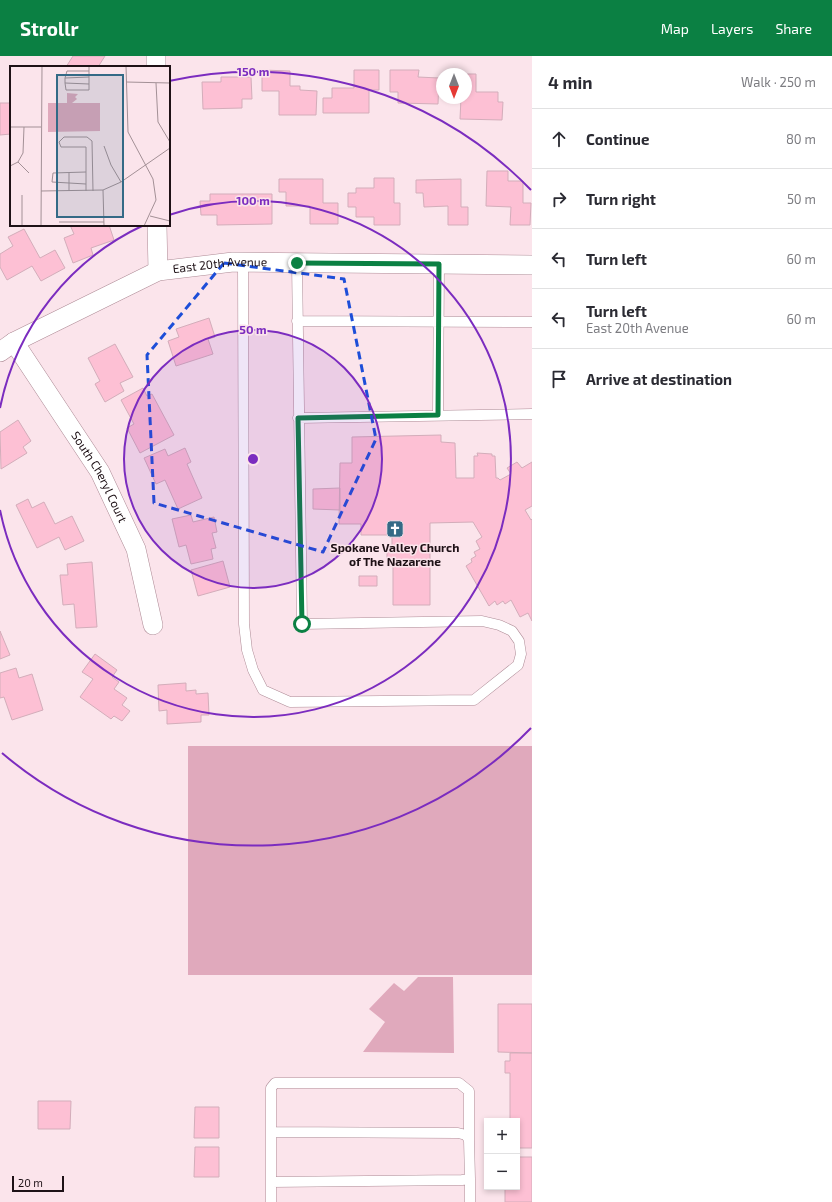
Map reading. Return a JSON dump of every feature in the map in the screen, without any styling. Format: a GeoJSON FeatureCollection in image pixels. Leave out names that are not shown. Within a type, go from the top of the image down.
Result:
{"type":"FeatureCollection","features":[{"type":"Feature","properties":{"kind":"street"},"geometry":{"type":"LineString","coordinates":[[157,226],[158,270]]}},
{"type":"Feature","properties":{"kind":"street","name":"East 20th Avenue"},"geometry":{"type":"LineString","coordinates":[[7,347],[158,270],[233,262],[532,265]]}},
{"type":"Feature","properties":{"kind":"street","name":"South Cheryl Court"},"geometry":{"type":"LineString","coordinates":[[7,347],[100,472],[136,549],[153,625]]}},
{"type":"Feature","properties":{"kind":"lane"},"geometry":{"type":"LineString","coordinates":[[243,262],[244,624],[247,650],[253,670],[263,690],[290,702],[474,700],[518,665],[521,654],[519,641],[512,631],[499,625],[482,621],[302,624],[297,263]]}},
{"type":"Feature","properties":{"kind":"lane"},"geometry":{"type":"LineString","coordinates":[[438,415],[439,264]]}},
{"type":"Feature","properties":{"kind":"lane"},"geometry":{"type":"LineString","coordinates":[[297,321],[532,322]]}},
{"type":"Feature","properties":{"kind":"lane"},"geometry":{"type":"LineString","coordinates":[[298,418],[532,414]]}},
{"type":"Feature","properties":{"kind":"lane"},"geometry":{"type":"LineString","coordinates":[[271,1202],[271,1088],[275,1083],[459,1083],[469,1091],[470,1202]]}},
{"type":"Feature","properties":{"kind":"lane"},"geometry":{"type":"LineString","coordinates":[[271,1132],[458,1133],[466,1135],[469,1140]]}},
{"type":"Feature","properties":{"kind":"lane"},"geometry":{"type":"LineString","coordinates":[[271,1182],[470,1179]]}},
{"type":"Feature","properties":{"kind":"highlighted area"},"geometry":{"type":"Polygon","coordinates":[[[224,263],[344,279],[376,439],[323,552],[154,503],[147,355],[224,263]]]}},
{"type":"Feature","properties":{"kind":"shaded area"},"geometry":{"type":"Polygon","coordinates":[[[188,746],[532,746],[532,975],[188,975],[188,746]]]}},
{"type":"Feature","properties":{"kind":"shaded area"},"geometry":{"type":"Polygon","coordinates":[[[418,977],[453,977],[454,1053],[363,1052],[385,1022],[369,1009],[394,983],[404,991],[418,977]]]}},
{"type":"Feature","properties":{"kind":"building"},"geometry":{"type":"Polygon","coordinates":[[[73,56],[105,56],[99,66],[67,66],[73,56]]]}},
{"type":"Feature","properties":{"kind":"building"},"geometry":{"type":"Polygon","coordinates":[[[262,70],[290,71],[290,86],[300,86],[300,90],[317,91],[316,115],[279,115],[279,91],[262,91],[262,70]]]}},
{"type":"Feature","properties":{"kind":"building"},"geometry":{"type":"Polygon","coordinates":[[[354,70],[379,70],[379,90],[369,90],[369,113],[323,113],[323,98],[332,98],[332,88],[354,88],[354,70]]]}},
{"type":"Feature","properties":{"kind":"building"},"geometry":{"type":"Polygon","coordinates":[[[390,70],[419,70],[418,77],[436,78],[436,104],[398,103],[398,92],[390,92],[390,70]]]}},
{"type":"Feature","properties":{"kind":"building"},"geometry":{"type":"Polygon","coordinates":[[[472,74],[476,74],[476,92],[498,92],[498,102],[503,102],[502,120],[460,119],[461,104],[472,104],[472,74]]]}},
{"type":"Feature","properties":{"kind":"building"},"geometry":{"type":"Polygon","coordinates":[[[221,77],[251,77],[252,99],[242,99],[242,108],[203,109],[202,82],[221,82],[221,77]]]}},
{"type":"Feature","properties":{"kind":"building"},"geometry":{"type":"Polygon","coordinates":[[[0,103],[10,103],[10,134],[0,135],[0,103]]]}},
{"type":"Feature","properties":{"kind":"building"},"geometry":{"type":"Polygon","coordinates":[[[487,171],[508,171],[508,181],[523,181],[523,203],[531,203],[530,225],[510,225],[511,207],[486,206],[487,171]]]}},
{"type":"Feature","properties":{"kind":"building"},"geometry":{"type":"Polygon","coordinates":[[[374,178],[394,178],[394,203],[400,203],[400,225],[374,225],[374,217],[356,217],[356,207],[348,207],[348,193],[356,193],[356,188],[374,188],[374,178]]]}},
{"type":"Feature","properties":{"kind":"building"},"geometry":{"type":"Polygon","coordinates":[[[279,179],[323,179],[323,203],[338,203],[338,224],[310,224],[310,206],[286,206],[286,192],[279,192],[279,179]]]}},
{"type":"Feature","properties":{"kind":"building"},"geometry":{"type":"Polygon","coordinates":[[[461,179],[461,207],[468,207],[468,225],[448,225],[448,206],[424,207],[423,193],[416,193],[416,180],[461,179]]]}},
{"type":"Feature","properties":{"kind":"building"},"geometry":{"type":"Polygon","coordinates":[[[210,194],[272,194],[272,224],[217,225],[217,215],[201,215],[200,201],[210,201],[210,194]]]}},
{"type":"Feature","properties":{"kind":"building"},"geometry":{"type":"Polygon","coordinates":[[[70,226],[109,226],[114,240],[91,248],[93,255],[73,263],[64,238],[74,234],[70,226]]]}},
{"type":"Feature","properties":{"kind":"building"},"geometry":{"type":"Polygon","coordinates":[[[24,229],[40,258],[55,250],[65,268],[41,281],[32,266],[7,280],[0,267],[0,254],[13,246],[8,237],[24,229]]]}},
{"type":"Feature","properties":{"kind":"building"},"geometry":{"type":"Polygon","coordinates":[[[209,318],[215,337],[208,339],[213,354],[176,366],[168,341],[179,337],[176,329],[209,318]]]}},
{"type":"Feature","properties":{"kind":"building"},"geometry":{"type":"Polygon","coordinates":[[[115,344],[133,377],[120,383],[124,391],[105,402],[95,384],[100,381],[88,358],[115,344]]]}},
{"type":"Feature","properties":{"kind":"building"},"geometry":{"type":"Polygon","coordinates":[[[143,388],[147,396],[152,394],[174,435],[140,453],[127,428],[134,424],[121,400],[143,388]]]}},
{"type":"Feature","properties":{"kind":"building"},"geometry":{"type":"Polygon","coordinates":[[[18,420],[31,441],[23,447],[27,453],[1,469],[0,432],[18,420]]]}},
{"type":"Feature","properties":{"kind":"building","name":"Spokane Valley Church of The Nazarene"},"geometry":{"type":"Polygon","coordinates":[[[441,435],[441,442],[455,443],[456,478],[474,478],[474,456],[478,456],[477,453],[492,454],[492,456],[495,456],[496,478],[500,480],[511,474],[507,468],[517,462],[522,468],[532,462],[532,506],[525,510],[531,520],[532,519],[532,621],[528,613],[520,617],[511,600],[505,604],[503,601],[497,605],[495,601],[489,606],[466,566],[472,562],[471,559],[476,556],[474,552],[480,549],[476,541],[482,537],[473,522],[430,523],[430,605],[393,605],[393,566],[387,566],[387,552],[392,552],[392,535],[361,535],[361,524],[339,524],[340,463],[352,463],[352,437],[441,435]]]}},
{"type":"Feature","properties":{"kind":"building"},"geometry":{"type":"Polygon","coordinates":[[[185,448],[191,462],[187,464],[202,498],[178,509],[165,480],[156,484],[144,458],[165,449],[168,456],[185,448]]]}},
{"type":"Feature","properties":{"kind":"building"},"geometry":{"type":"Polygon","coordinates":[[[340,488],[340,510],[313,509],[313,489],[340,488]]]}},
{"type":"Feature","properties":{"kind":"building"},"geometry":{"type":"Polygon","coordinates":[[[28,499],[32,508],[44,502],[55,524],[72,516],[84,541],[65,550],[59,537],[37,548],[16,505],[28,499]]]}},
{"type":"Feature","properties":{"kind":"building"},"geometry":{"type":"Polygon","coordinates":[[[191,515],[193,522],[214,517],[217,532],[212,533],[216,548],[211,549],[213,559],[191,564],[186,545],[179,547],[172,519],[191,515]]]}},
{"type":"Feature","properties":{"kind":"building"},"geometry":{"type":"Polygon","coordinates":[[[223,561],[230,587],[198,596],[191,570],[223,561]]]}},
{"type":"Feature","properties":{"kind":"building"},"geometry":{"type":"Polygon","coordinates":[[[92,562],[97,627],[76,628],[74,604],[63,605],[60,575],[68,575],[67,564],[92,562]]]}},
{"type":"Feature","properties":{"kind":"building"},"geometry":{"type":"Polygon","coordinates":[[[359,576],[377,576],[377,586],[359,586],[359,576]]]}},
{"type":"Feature","properties":{"kind":"building"},"geometry":{"type":"Polygon","coordinates":[[[0,631],[10,655],[0,659],[0,631]]]}},
{"type":"Feature","properties":{"kind":"building"},"geometry":{"type":"Polygon","coordinates":[[[95,654],[117,670],[112,677],[119,682],[114,689],[127,698],[122,705],[130,711],[122,721],[114,716],[111,719],[80,697],[93,679],[82,672],[95,654]]]}},
{"type":"Feature","properties":{"kind":"building"},"geometry":{"type":"Polygon","coordinates":[[[16,668],[19,678],[32,674],[43,710],[12,720],[4,697],[0,698],[0,673],[16,668]]]}},
{"type":"Feature","properties":{"kind":"building"},"geometry":{"type":"Polygon","coordinates":[[[186,683],[186,691],[196,690],[196,694],[208,693],[209,715],[201,715],[201,722],[167,724],[167,710],[159,711],[158,685],[186,683]]]}},
{"type":"Feature","properties":{"kind":"building"},"geometry":{"type":"Polygon","coordinates":[[[498,1004],[532,1004],[532,1053],[498,1052],[498,1004]]]}},
{"type":"Feature","properties":{"kind":"building"},"geometry":{"type":"Polygon","coordinates":[[[510,1053],[532,1053],[532,1148],[520,1148],[520,1118],[510,1118],[510,1073],[505,1073],[505,1061],[510,1061],[510,1053]]]}},
{"type":"Feature","properties":{"kind":"building"},"geometry":{"type":"Polygon","coordinates":[[[38,1101],[71,1101],[70,1129],[38,1129],[38,1101]]]}},
{"type":"Feature","properties":{"kind":"building"},"geometry":{"type":"Polygon","coordinates":[[[195,1107],[219,1107],[219,1138],[194,1138],[195,1107]]]}},
{"type":"Feature","properties":{"kind":"building"},"geometry":{"type":"Polygon","coordinates":[[[195,1147],[219,1147],[219,1177],[194,1177],[195,1147]]]}},
{"type":"Feature","properties":{"kind":"building"},"geometry":{"type":"Polygon","coordinates":[[[520,1157],[532,1157],[532,1202],[505,1202],[505,1190],[520,1190],[520,1157]]]}},
{"type":"Feature","properties":{"kind":"place","name":"Spokane Valley Church of The Nazarene"},"geometry":{"type":"Point","coordinates":[395,529]}},
{"type":"Feature","properties":{"kind":"route"},"geometry":{"type":"LineString","coordinates":[[297,263],[439,264],[438,415],[298,418],[302,624]]}}]}
